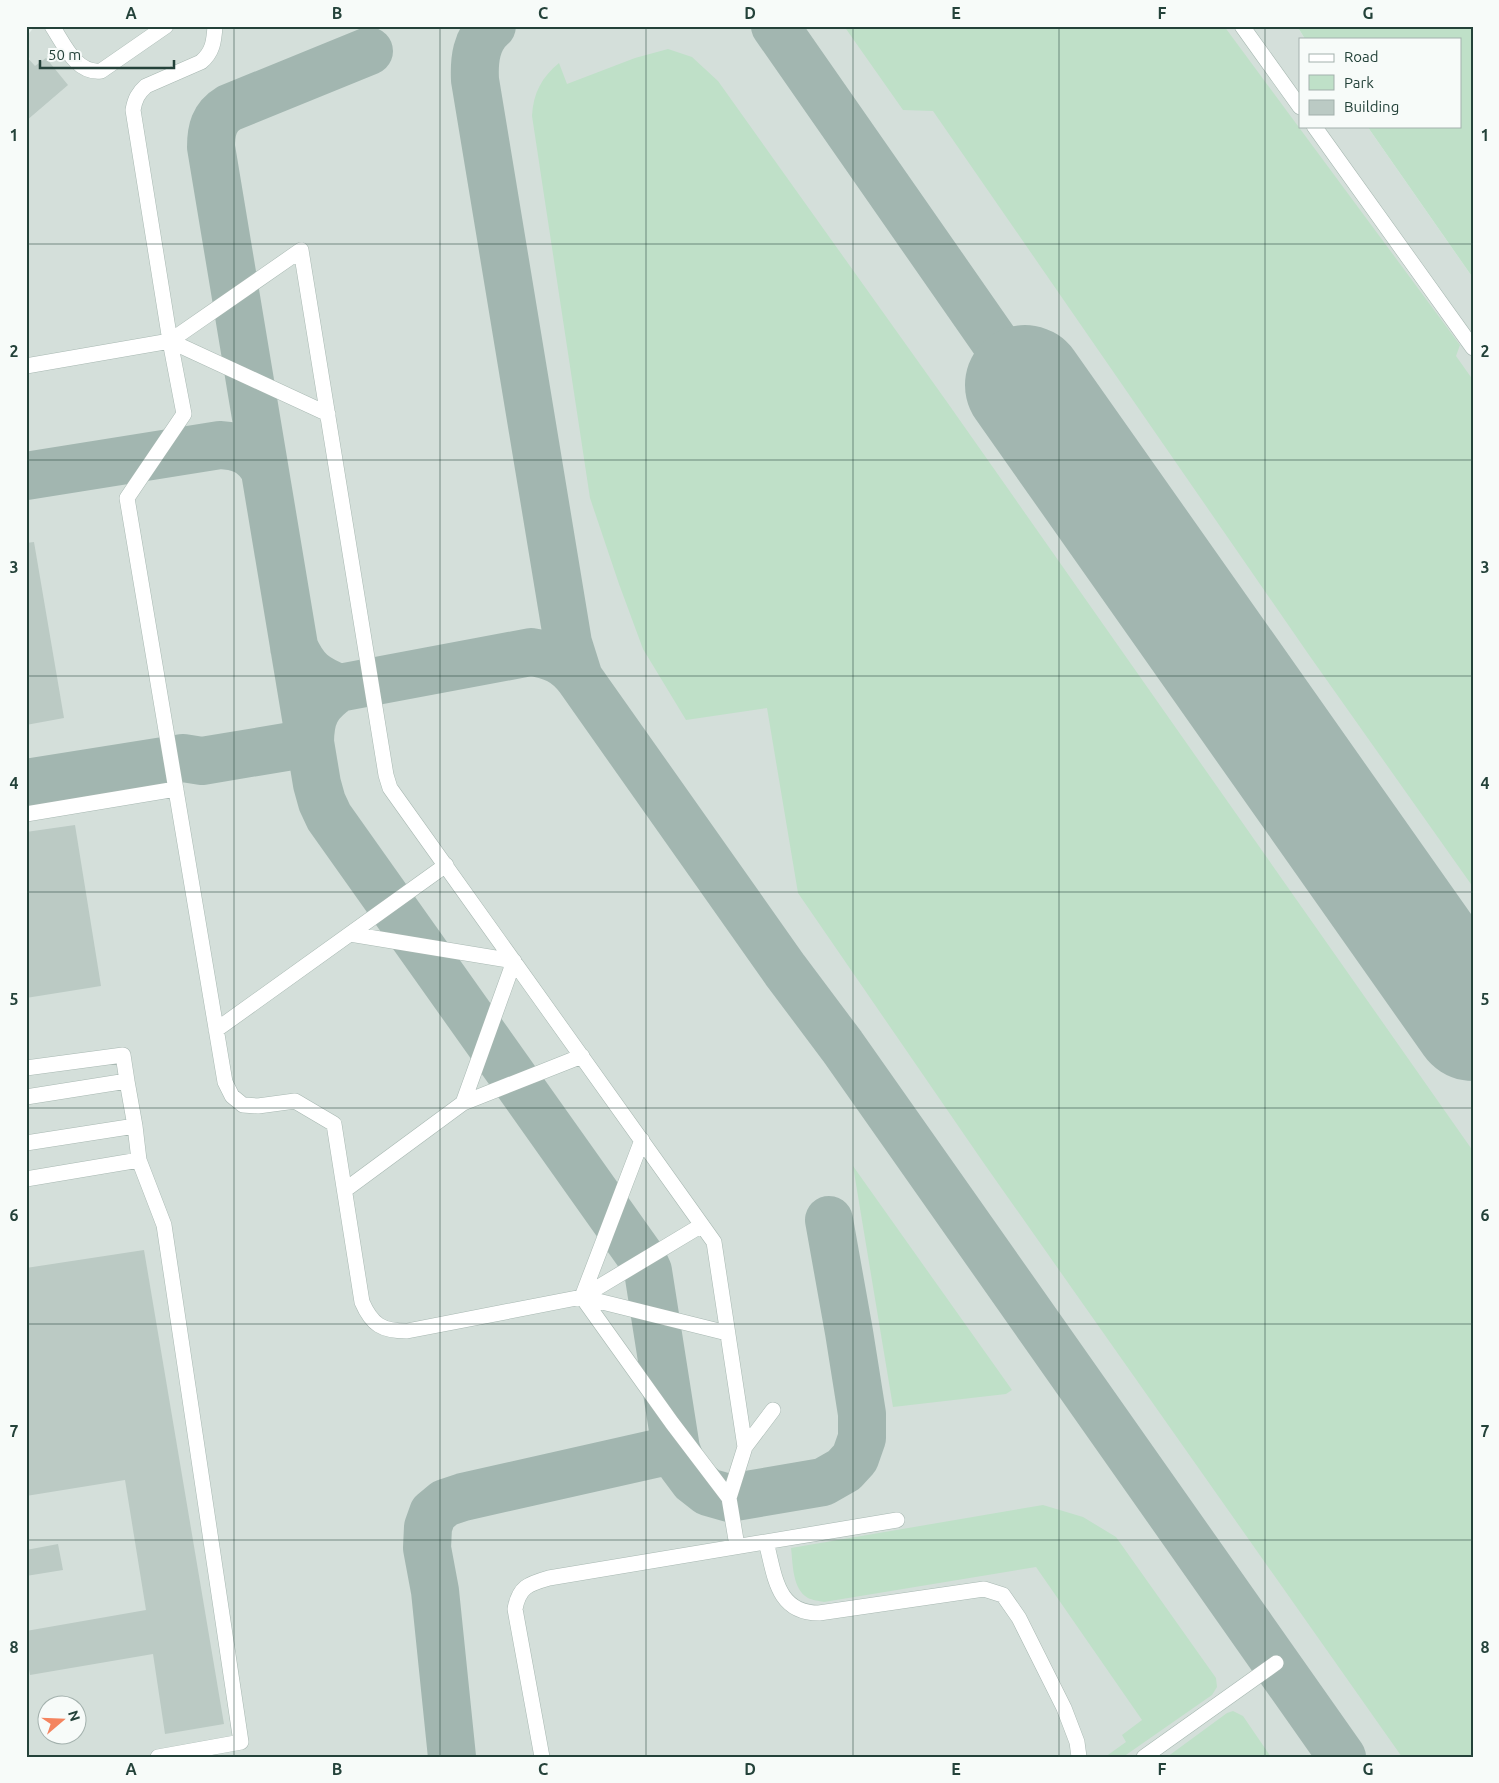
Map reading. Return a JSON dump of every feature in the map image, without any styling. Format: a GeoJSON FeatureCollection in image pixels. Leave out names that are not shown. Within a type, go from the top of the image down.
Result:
{"type":"FeatureCollection","features":[{"type":"Feature","properties":{"kind":"lane"},"geometry":{"type":"LineString","coordinates":[[52,26],[75,61],[86,70],[94,72],[101,71],[166,26]]}},
{"type":"Feature","properties":{"kind":"lane"},"geometry":{"type":"LineString","coordinates":[[215,26],[214,42],[207,57],[200,62],[146,86],[135,99],[133,110],[170,341],[184,414],[127,498],[225,1082],[232,1096],[243,1105],[258,1106],[295,1101],[334,1124],[362,1302],[368,1314],[379,1326],[391,1331],[407,1331],[582,1297],[702,1225]]}},
{"type":"Feature","properties":{"kind":"lane"},"geometry":{"type":"LineString","coordinates":[[1242,26],[1299,106]]}},
{"type":"Feature","properties":{"kind":"lane"},"geometry":{"type":"LineString","coordinates":[[1315,128],[1473,348]]}},
{"type":"Feature","properties":{"kind":"lane"},"geometry":{"type":"LineString","coordinates":[[26,366],[170,341],[301,250],[386,775],[390,788],[714,1242],[745,1447]]}},
{"type":"Feature","properties":{"kind":"lane"},"geometry":{"type":"LineString","coordinates":[[170,341],[328,414]]}},
{"type":"Feature","properties":{"kind":"lane"},"geometry":{"type":"LineString","coordinates":[[26,814],[176,789]]}},
{"type":"Feature","properties":{"kind":"lane"},"geometry":{"type":"LineString","coordinates":[[216,1030],[446,866]]}},
{"type":"Feature","properties":{"kind":"lane"},"geometry":{"type":"LineString","coordinates":[[350,934],[514,961]]}},
{"type":"Feature","properties":{"kind":"lane"},"geometry":{"type":"LineString","coordinates":[[463,1103],[514,961]]}},
{"type":"Feature","properties":{"kind":"lane"},"geometry":{"type":"LineString","coordinates":[[26,1068],[123,1055],[139,1160],[164,1224],[242,1750],[158,1757]]}},
{"type":"Feature","properties":{"kind":"lane"},"geometry":{"type":"LineString","coordinates":[[345,1190],[463,1103],[582,1056]]}},
{"type":"Feature","properties":{"kind":"lane"},"geometry":{"type":"LineString","coordinates":[[26,1097],[128,1081]]}},
{"type":"Feature","properties":{"kind":"lane"},"geometry":{"type":"LineString","coordinates":[[26,1143],[134,1126]]}},
{"type":"Feature","properties":{"kind":"lane"},"geometry":{"type":"LineString","coordinates":[[582,1297],[642,1140]]}},
{"type":"Feature","properties":{"kind":"lane"},"geometry":{"type":"LineString","coordinates":[[26,1179],[139,1160]]}},
{"type":"Feature","properties":{"kind":"lane"},"geometry":{"type":"LineString","coordinates":[[582,1297],[727,1333]]}},
{"type":"Feature","properties":{"kind":"lane"},"geometry":{"type":"LineString","coordinates":[[582,1297],[672,1423],[729,1498]]}},
{"type":"Feature","properties":{"kind":"lane"},"geometry":{"type":"LineString","coordinates":[[737,1546],[729,1498],[745,1447],[773,1410]]}},
{"type":"Feature","properties":{"kind":"lane"},"geometry":{"type":"LineString","coordinates":[[542,1757],[515,1610],[517,1598],[523,1588],[533,1582],[549,1578],[897,1520]]}},
{"type":"Feature","properties":{"kind":"lane"},"geometry":{"type":"LineString","coordinates":[[766,1542],[780,1592],[786,1601],[795,1608],[807,1613],[819,1613],[984,1589],[1003,1595],[1019,1618],[1064,1708],[1077,1742],[1079,1757]]}},
{"type":"Feature","properties":{"kind":"lane"},"geometry":{"type":"LineString","coordinates":[[1144,1757],[1276,1662]]}},
{"type":"Feature","properties":{"kind":"shaded area"},"geometry":{"type":"Polygon","coordinates":[[[35,26],[1297,26],[1304,38],[1299,38],[1299,128],[1368,128],[1473,278],[1473,1757],[26,1757],[26,63],[30,60],[26,48],[26,37],[35,26]]]}},
{"type":"Feature","properties":{"kind":"green space"},"geometry":{"type":"Polygon","coordinates":[[[844,26],[1224,26],[1460,345],[1456,356],[1473,380],[1473,887],[1309,655],[933,111],[903,110],[844,26]]]}},
{"type":"Feature","properties":{"kind":"green space"},"geometry":{"type":"Polygon","coordinates":[[[1297,26],[1473,26],[1473,278],[1368,128],[1462,128],[1462,38],[1304,38],[1297,26]]]}},
{"type":"Feature","properties":{"kind":"green space"},"geometry":{"type":"Polygon","coordinates":[[[668,49],[692,57],[718,81],[947,402],[1473,1151],[1473,1757],[1402,1757],[983,1162],[798,893],[767,708],[686,720],[643,649],[590,498],[532,116],[536,93],[543,80],[559,63],[567,84],[635,58],[668,49]]]}},
{"type":"Feature","properties":{"kind":"green space"},"geometry":{"type":"Polygon","coordinates":[[[853,1166],[1012,1390],[1006,1394],[893,1407],[853,1166]]]}},
{"type":"Feature","properties":{"kind":"green space"},"geometry":{"type":"Polygon","coordinates":[[[1043,1505],[1083,1517],[1116,1537],[1216,1678],[1217,1687],[1212,1695],[1123,1757],[1105,1757],[1126,1742],[1122,1735],[1142,1720],[1036,1567],[824,1602],[808,1598],[799,1589],[796,1582],[791,1548],[1043,1505]]]}},
{"type":"Feature","properties":{"kind":"green space"},"geometry":{"type":"Polygon","coordinates":[[[1233,1711],[1243,1716],[1271,1757],[1167,1757],[1227,1713],[1233,1711]]]}},
{"type":"Feature","properties":{"kind":"building"},"geometry":{"type":"Polygon","coordinates":[[[26,56],[35,66],[46,58],[68,85],[26,121],[26,56]]]}},
{"type":"Feature","properties":{"kind":"building"},"geometry":{"type":"Polygon","coordinates":[[[34,542],[64,718],[26,725],[26,543],[34,542]]]}},
{"type":"Feature","properties":{"kind":"building"},"geometry":{"type":"Polygon","coordinates":[[[75,825],[101,986],[26,998],[26,832],[75,825]]]}},
{"type":"Feature","properties":{"kind":"building"},"geometry":{"type":"Polygon","coordinates":[[[144,1250],[224,1724],[165,1734],[153,1654],[30,1675],[26,1652],[26,1631],[146,1610],[125,1480],[26,1496],[26,1268],[144,1250]]]}},
{"type":"Feature","properties":{"kind":"building"},"geometry":{"type":"Polygon","coordinates":[[[58,1544],[63,1570],[26,1576],[26,1550],[58,1544]]]}},
{"type":"Feature","properties":{"kind":"taxiway"},"geometry":{"type":"LineString","coordinates":[[492,26],[479,44],[475,65],[475,80],[568,643],[579,678],[785,970],[842,1046],[1342,1757]]}},
{"type":"Feature","properties":{"kind":"taxiway"},"geometry":{"type":"LineString","coordinates":[[775,26],[1025,385]]}},
{"type":"Feature","properties":{"kind":"taxiway"},"geometry":{"type":"LineString","coordinates":[[369,51],[229,108],[214,124],[211,141],[317,784],[322,802],[329,817],[643,1260],[648,1271],[676,1449],[682,1465],[694,1481],[708,1492],[729,1498],[823,1482],[844,1470],[855,1458],[862,1438],[862,1414],[829,1220]]}},
{"type":"Feature","properties":{"kind":"taxiway"},"geometry":{"type":"LineString","coordinates":[[26,476],[220,445],[240,448],[251,454],[264,469]]}},
{"type":"Feature","properties":{"kind":"taxiway"},"geometry":{"type":"LineString","coordinates":[[26,783],[183,758],[202,761],[310,743],[311,725],[316,711],[325,699],[339,688],[311,673],[302,662],[294,647]]}},
{"type":"Feature","properties":{"kind":"taxiway"},"geometry":{"type":"LineString","coordinates":[[339,688],[531,652],[546,655],[564,663],[579,678]]}},
{"type":"Feature","properties":{"kind":"taxiway"},"geometry":{"type":"LineString","coordinates":[[452,1757],[435,1591],[427,1548],[428,1527],[433,1513],[445,1503],[463,1497],[676,1449]]}},
{"type":"Feature","properties":{"kind":"runway"},"geometry":{"type":"LineString","coordinates":[[1025,385],[1473,1021]]}}]}
